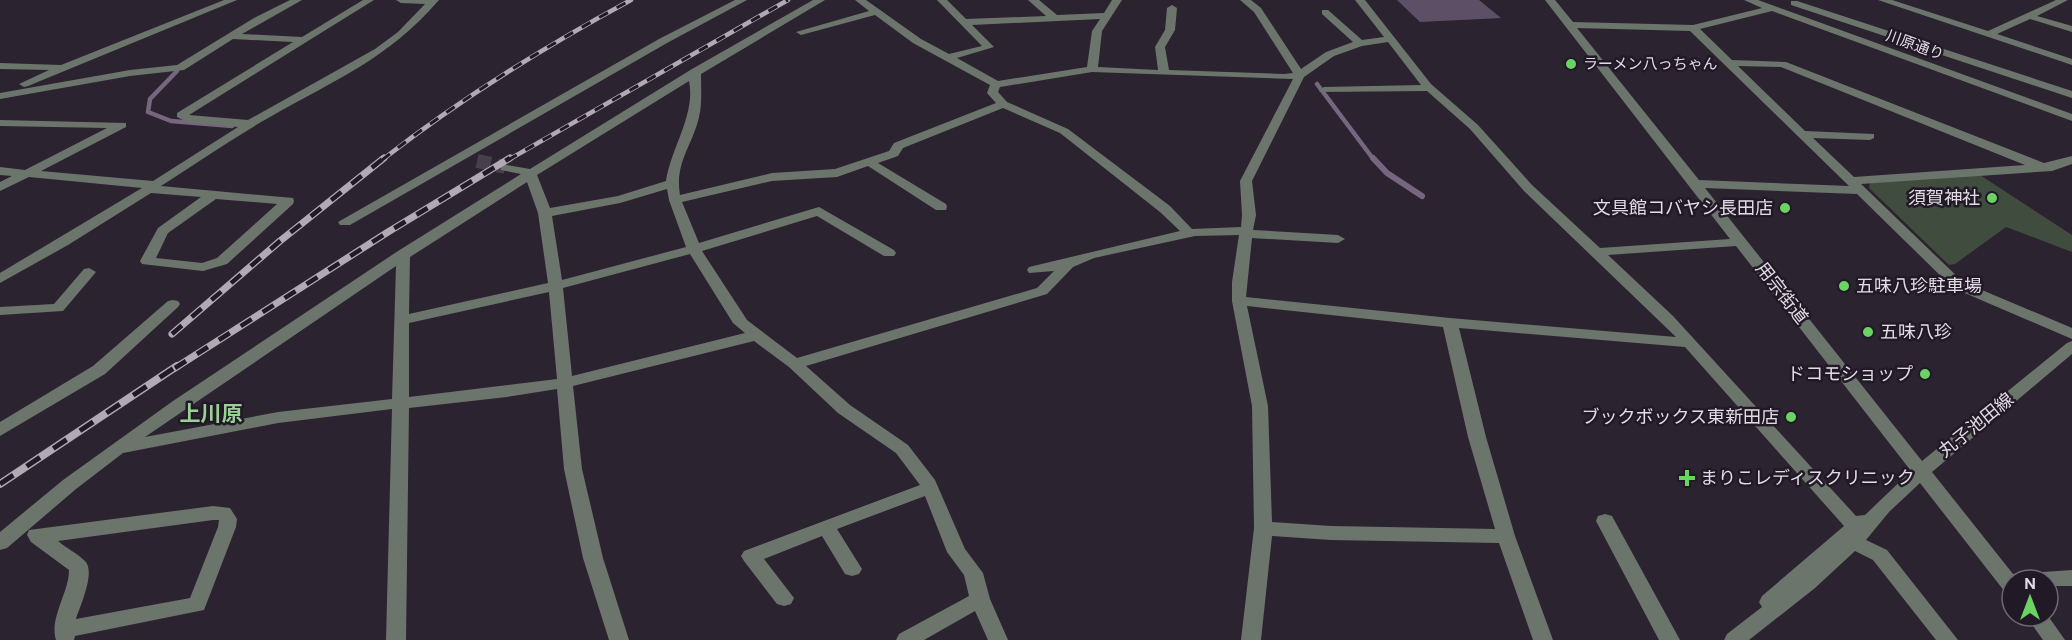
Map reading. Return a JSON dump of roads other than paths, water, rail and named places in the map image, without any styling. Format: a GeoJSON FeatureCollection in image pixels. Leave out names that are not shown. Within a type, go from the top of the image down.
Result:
{"type":"FeatureCollection","features":[{"type":"Feature","properties":{"kind":"street"},"geometry":{"type":"LineString","coordinates":[[0,94],[232,0]]}},
{"type":"Feature","properties":{"kind":"street"},"geometry":{"type":"LineString","coordinates":[[0,94],[121,74],[180,68],[231,36],[297,0]]}},
{"type":"Feature","properties":{"kind":"street"},"geometry":{"type":"LineString","coordinates":[[250,124],[187,119],[181,115],[369,0]]}},
{"type":"Feature","properties":{"kind":"street"},"geometry":{"type":"LineString","coordinates":[[401,0],[434,1]]}},
{"type":"Feature","properties":{"kind":"street"},"geometry":{"type":"LineString","coordinates":[[345,222],[663,40],[742,0]]}},
{"type":"Feature","properties":{"kind":"street"},"geometry":{"type":"LineString","coordinates":[[0,543],[115,449],[403,254],[529,172],[696,71],[820,0]]}},
{"type":"Feature","properties":{"kind":"street"},"geometry":{"type":"LineString","coordinates":[[863,0],[917,41],[996,84],[1092,69],[1284,77],[1300,75]]}},
{"type":"Feature","properties":{"kind":"street"},"geometry":{"type":"LineString","coordinates":[[942,0],[990,47],[946,58]]}},
{"type":"Feature","properties":{"kind":"street"},"geometry":{"type":"LineString","coordinates":[[1033,0],[1055,18]]}},
{"type":"Feature","properties":{"kind":"street"},"geometry":{"type":"LineString","coordinates":[[1092,69],[1097,31],[1117,0]]}},
{"type":"Feature","properties":{"kind":"street"},"geometry":{"type":"LineString","coordinates":[[1245,0],[1258,10],[1300,75]]}},
{"type":"Feature","properties":{"kind":"street"},"geometry":{"type":"LineString","coordinates":[[1360,0],[1429,88],[1474,127],[1528,188],[1668,319],[1853,534],[1880,555],[1948,640]]}},
{"type":"Feature","properties":{"kind":"street","name":"用宗街道"},"geometry":{"type":"LineString","coordinates":[[1550,0],[1921,471],[2001,568]]}},
{"type":"Feature","properties":{"kind":"street"},"geometry":{"type":"LineString","coordinates":[[1742,0],[1771,9]]}},
{"type":"Feature","properties":{"kind":"street","name":"川原通り"},"geometry":{"type":"LineString","coordinates":[[1749,0],[2072,118]]}},
{"type":"Feature","properties":{"kind":"street"},"geometry":{"type":"LineString","coordinates":[[1570,25],[1693,28],[1806,0]]}},
{"type":"Feature","properties":{"kind":"street"},"geometry":{"type":"LineString","coordinates":[[1883,0],[2072,62]]}},
{"type":"Feature","properties":{"kind":"street"},"geometry":{"type":"LineString","coordinates":[[1988,35],[2063,0]]}},
{"type":"Feature","properties":{"kind":"street"},"geometry":{"type":"LineString","coordinates":[[0,279],[62,244],[250,124],[376,52],[396,38],[417,15],[434,1]]}},
{"type":"Feature","properties":{"kind":"street"},"geometry":{"type":"LineString","coordinates":[[1794,3],[2072,95]]}},
{"type":"Feature","properties":{"kind":"street"},"geometry":{"type":"LineString","coordinates":[[1164,73],[1160,47],[1170,30],[1172,8]]}},
{"type":"Feature","properties":{"kind":"street"},"geometry":{"type":"LineString","coordinates":[[801,32],[877,12]]}},
{"type":"Feature","properties":{"kind":"street"},"geometry":{"type":"LineString","coordinates":[[1325,12],[1360,43]]}},
{"type":"Feature","properties":{"kind":"street"},"geometry":{"type":"LineString","coordinates":[[964,22],[1105,16]]}},
{"type":"Feature","properties":{"kind":"street"},"geometry":{"type":"LineString","coordinates":[[2029,16],[2072,29]]}},
{"type":"Feature","properties":{"kind":"street"},"geometry":{"type":"LineString","coordinates":[[1693,28],[1958,285],[2072,334]]}},
{"type":"Feature","properties":{"kind":"street"},"geometry":{"type":"LineString","coordinates":[[231,36],[304,40]]}},
{"type":"Feature","properties":{"kind":"street"},"geometry":{"type":"LineString","coordinates":[[1251,640],[1263,528],[1260,406],[1239,301],[1249,215],[1245,180],[1300,75],[1330,54],[1360,43],[1389,39]]}},
{"type":"Feature","properties":{"kind":"street"},"geometry":{"type":"LineString","coordinates":[[1729,63],[1782,64],[2042,167]]}},
{"type":"Feature","properties":{"kind":"street"},"geometry":{"type":"LineString","coordinates":[[0,66],[66,68]]}},
{"type":"Feature","properties":{"kind":"street"},"geometry":{"type":"LineString","coordinates":[[696,71],[694,114],[675,162],[672,183],[675,200],[694,249],[741,323],[754,336],[795,364],[844,409],[902,449],[930,488],[957,552],[973,573],[980,599],[998,640]]}},
{"type":"Feature","properties":{"kind":"street"},"geometry":{"type":"LineString","coordinates":[[996,84],[992,93],[1003,104],[1064,131],[1165,209],[1189,233]]}},
{"type":"Feature","properties":{"kind":"street"},"geometry":{"type":"LineString","coordinates":[[1324,90],[1429,88]]}},
{"type":"Feature","properties":{"kind":"street"},"geometry":{"type":"LineString","coordinates":[[675,200],[772,177],[837,173],[894,153],[898,146],[1003,104]]}},
{"type":"Feature","properties":{"kind":"street"},"geometry":{"type":"LineString","coordinates":[[0,123],[122,125],[0,188]]}},
{"type":"Feature","properties":{"kind":"street"},"geometry":{"type":"LineString","coordinates":[[1802,134],[1870,136]]}},
{"type":"Feature","properties":{"kind":"street"},"geometry":{"type":"LineString","coordinates":[[458,157],[477,161]]}},
{"type":"Feature","properties":{"kind":"street"},"geometry":{"type":"LineString","coordinates":[[1850,180],[2052,167],[2072,160]]}},
{"type":"Feature","properties":{"kind":"street"},"geometry":{"type":"LineString","coordinates":[[868,162],[941,207]]}},
{"type":"Feature","properties":{"kind":"street"},"geometry":{"type":"LineString","coordinates":[[505,167],[529,172]]}},
{"type":"Feature","properties":{"kind":"street"},"geometry":{"type":"LineString","coordinates":[[0,171],[28,172],[213,195],[288,201],[222,261],[203,267],[147,261],[163,231],[213,195]]}},
{"type":"Feature","properties":{"kind":"street"},"geometry":{"type":"LineString","coordinates":[[529,172],[545,213],[556,286],[573,469],[594,558],[619,640]]}},
{"type":"Feature","properties":{"kind":"street"},"geometry":{"type":"LineString","coordinates":[[545,213],[620,199],[672,183]]}},
{"type":"Feature","properties":{"kind":"street"},"geometry":{"type":"LineString","coordinates":[[1696,184],[1859,190]]}},
{"type":"Feature","properties":{"kind":"street"},"geometry":{"type":"LineString","coordinates":[[401,320],[556,286],[694,249],[819,211],[889,253]]}},
{"type":"Feature","properties":{"kind":"street"},"geometry":{"type":"LineString","coordinates":[[1034,270],[1068,264],[1090,255],[1189,233],[1246,233],[1338,239]]}},
{"type":"Feature","properties":{"kind":"street"},"geometry":{"type":"LineString","coordinates":[[1596,252],[1741,242]]}},
{"type":"Feature","properties":{"kind":"street"},"geometry":{"type":"LineString","coordinates":[[396,640],[403,254]]}},
{"type":"Feature","properties":{"kind":"street"},"geometry":{"type":"LineString","coordinates":[[795,364],[1023,298],[1042,291],[1068,264]]}},
{"type":"Feature","properties":{"kind":"street"},"geometry":{"type":"LineString","coordinates":[[0,311],[58,308],[89,272]]}},
{"type":"Feature","properties":{"kind":"street"},"geometry":{"type":"LineString","coordinates":[[1239,301],[1450,323],[1690,343]]}},
{"type":"Feature","properties":{"kind":"street"},"geometry":{"type":"LineString","coordinates":[[0,430],[99,370],[173,304]]}},
{"type":"Feature","properties":{"kind":"street"},"geometry":{"type":"LineString","coordinates":[[1450,323],[1477,437],[1506,536],[1543,640]]}},
{"type":"Feature","properties":{"kind":"street"},"geometry":{"type":"LineString","coordinates":[[115,449],[232,425],[332,410],[400,405],[565,383],[754,336]]}},
{"type":"Feature","properties":{"kind":"street","name":"丸子池田線"},"geometry":{"type":"LineString","coordinates":[[1732,640],[1808,583],[1853,534],[1921,471],[2072,346]]}},
{"type":"Feature","properties":{"kind":"street"},"geometry":{"type":"LineString","coordinates":[[784,598],[751,556],[858,512],[930,488]]}},
{"type":"Feature","properties":{"kind":"street"},"geometry":{"type":"LineString","coordinates":[[23,522],[38,537],[79,567],[80,577],[65,635],[197,604],[227,527],[228,519],[223,513],[213,513],[133,526],[38,537]]}},
{"type":"Feature","properties":{"kind":"street"},"geometry":{"type":"LineString","coordinates":[[1605,521],[1670,640]]}},
{"type":"Feature","properties":{"kind":"street"},"geometry":{"type":"LineString","coordinates":[[826,527],[852,569]]}},
{"type":"Feature","properties":{"kind":"street"},"geometry":{"type":"LineString","coordinates":[[1263,528],[1331,533],[1506,536]]}},
{"type":"Feature","properties":{"kind":"street"},"geometry":{"type":"LineString","coordinates":[[906,640],[980,599]]}},
{"type":"Feature","properties":{"kind":"street"},"geometry":{"type":"LineString","coordinates":[[2046,628],[2055,640]]}},
{"type":"Feature","properties":{"kind":"waterway"},"geometry":{"type":"LineString","coordinates":[[177,71],[150,99],[148,112],[171,121],[232,126]]}},
{"type":"Feature","properties":{"kind":"waterway"},"geometry":{"type":"LineString","coordinates":[[1317,84],[1374,160]]}},
{"type":"Feature","properties":{"kind":"waterway"},"geometry":{"type":"LineString","coordinates":[[1373,158],[1387,173],[1422,196]]}},
{"type":"Feature","properties":{"kind":"tunnel"},"geometry":{"type":"LineString","coordinates":[[477,161],[505,167]]}},
{"type":"Feature","properties":{"kind":"railway"},"geometry":{"type":"LineString","coordinates":[[382,160],[503,75],[631,0]]}},
{"type":"Feature","properties":{"kind":"railway"},"geometry":{"type":"LineString","coordinates":[[508,160],[788,0]]}},
{"type":"Feature","properties":{"kind":"railway"},"geometry":{"type":"LineString","coordinates":[[172,334],[280,241],[384,158]]}},
{"type":"Feature","properties":{"kind":"railway"},"geometry":{"type":"LineString","coordinates":[[175,368],[388,232],[510,158]]}},
{"type":"Feature","properties":{"kind":"railway"},"geometry":{"type":"LineString","coordinates":[[0,484],[177,366]]}},
{"type":"Feature","properties":{"kind":"place","name":"ラーメン八っちゃん"},"geometry":{"type":"Point","coordinates":[1571,64]}},
{"type":"Feature","properties":{"kind":"place","name":"須賀神社"},"geometry":{"type":"Point","coordinates":[1992,198]}},
{"type":"Feature","properties":{"kind":"place","name":"文具館コバヤシ長田店"},"geometry":{"type":"Point","coordinates":[1785,208]}},
{"type":"Feature","properties":{"kind":"place","name":"五味八珍駐車場"},"geometry":{"type":"Point","coordinates":[1844,286]}},
{"type":"Feature","properties":{"kind":"place","name":"五味八珍"},"geometry":{"type":"Point","coordinates":[1868,332]}},
{"type":"Feature","properties":{"kind":"place","name":"ドコモショップ"},"geometry":{"type":"Point","coordinates":[1925,374]}},
{"type":"Feature","properties":{"kind":"place","name":"ブックボックス東新田店"},"geometry":{"type":"Point","coordinates":[1791,417]}},
{"type":"Feature","properties":{"kind":"place","name":"まりこレディスクリニック"},"geometry":{"type":"Point","coordinates":[1687,478]}},
{"type":"Feature","properties":{"kind":"district","name":"上川原"},"geometry":{"type":"Point","coordinates":[211,414]}}]}
